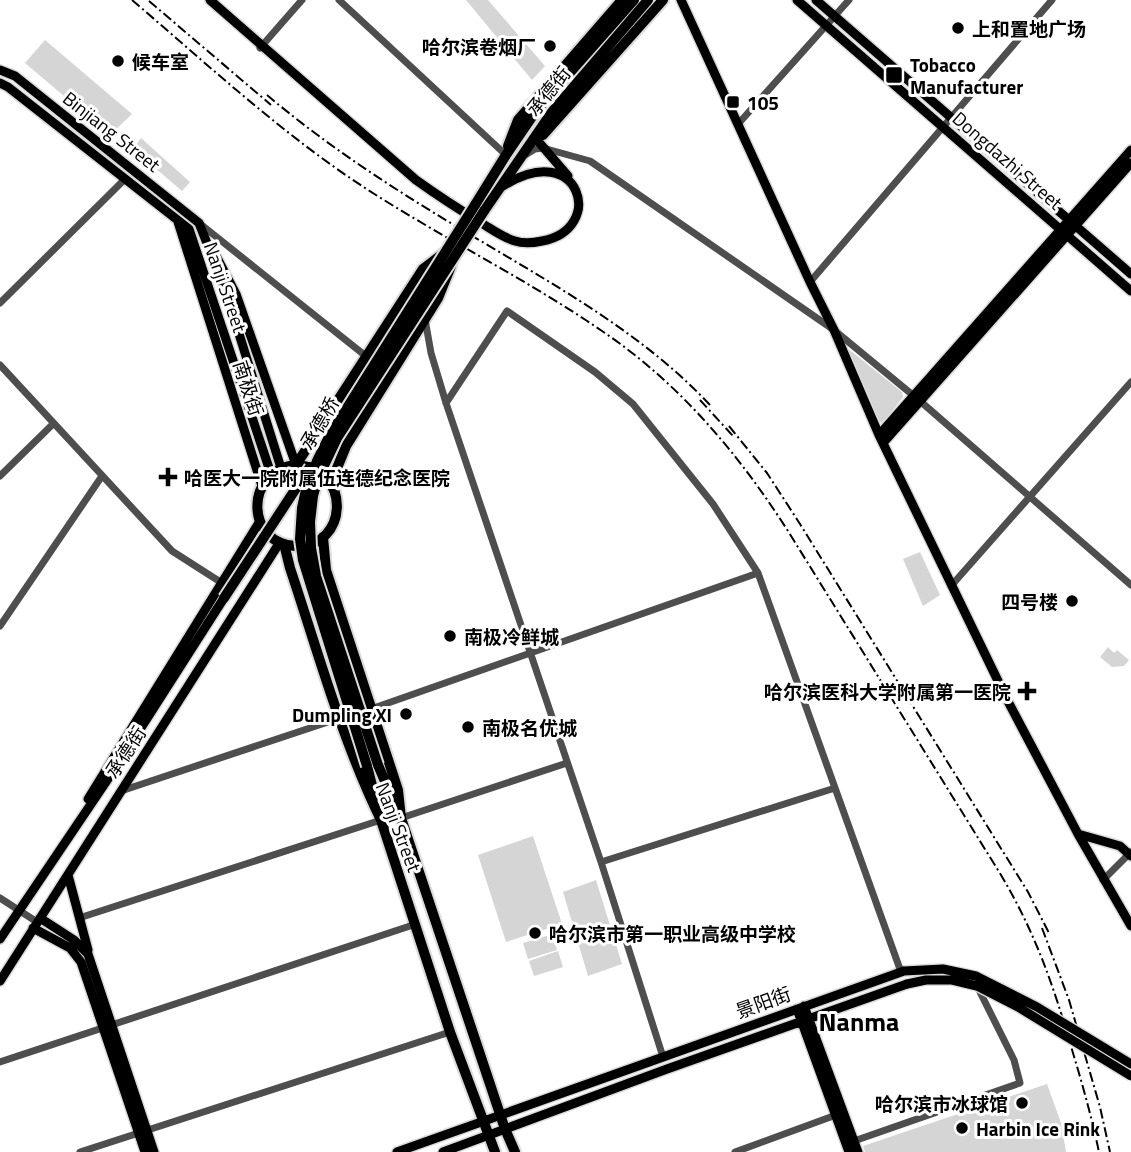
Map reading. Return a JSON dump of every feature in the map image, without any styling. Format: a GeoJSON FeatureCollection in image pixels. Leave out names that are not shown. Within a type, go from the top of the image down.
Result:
{"type":"FeatureCollection","features":[{"type":"Feature","properties":{"kind":"highway"},"geometry":{"type":"LineString","coordinates":[[506,155],[518,120],[622,0]]}},
{"type":"Feature","properties":{"kind":"highway","name":"承德街"},"geometry":{"type":"LineString","coordinates":[[480,208],[506,155],[536,111],[634,0]]}},
{"type":"Feature","properties":{"kind":"highway","name":"承德街"},"geometry":{"type":"LineString","coordinates":[[480,208],[499,188],[552,112],[648,0]]}},
{"type":"Feature","properties":{"kind":"highway"},"geometry":{"type":"LineString","coordinates":[[522,155],[540,144],[663,0]]}},
{"type":"Feature","properties":{"kind":"highway","name":"承德桥"},"geometry":{"type":"LineString","coordinates":[[373,765],[308,581],[300,539],[305,494],[330,435],[480,208]]}},
{"type":"Feature","properties":{"kind":"highway"},"geometry":{"type":"LineString","coordinates":[[331,483],[346,446],[444,286],[449,255]]}},
{"type":"Feature","properties":{"kind":"highway"},"geometry":{"type":"LineString","coordinates":[[296,465],[423,269],[449,255]]}},
{"type":"Feature","properties":{"kind":"highway","name":"承德桥"},"geometry":{"type":"LineString","coordinates":[[373,765],[316,576],[311,548],[311,510],[318,478],[337,439],[449,255]]}},
{"type":"Feature","properties":{"kind":"highway"},"geometry":{"type":"LineString","coordinates":[[224,598],[330,435]]}},
{"type":"Feature","properties":{"kind":"highway"},"geometry":{"type":"LineString","coordinates":[[296,465],[316,469],[331,483],[337,495],[338,508],[332,527],[323,537],[307,545],[282,543],[268,534],[260,521],[257,499],[262,486],[276,471],[296,465]]}},
{"type":"Feature","properties":{"kind":"highway","name":"Nanji Street"},"geometry":{"type":"LineString","coordinates":[[323,537],[326,570],[398,790],[401,818],[500,1115],[515,1152]]}},
{"type":"Feature","properties":{"kind":"highway","name":"Nanji Street"},"geometry":{"type":"LineString","coordinates":[[282,543],[340,718],[365,787],[382,820],[450,1032],[495,1152]]}},
{"type":"Feature","properties":{"kind":"highway"},"geometry":{"type":"LineString","coordinates":[[373,765],[401,818]]}},
{"type":"Feature","properties":{"kind":"highway"},"geometry":{"type":"LineString","coordinates":[[373,765],[382,820]]}},
{"type":"Feature","properties":{"kind":"main road"},"geometry":{"type":"LineString","coordinates":[[204,0],[416,180],[512,241],[528,243],[553,239],[566,231],[575,219],[577,195],[572,183],[556,173],[544,170],[526,173],[499,188]]}},
{"type":"Feature","properties":{"kind":"main road"},"geometry":{"type":"LineString","coordinates":[[210,0],[397,168],[447,206],[515,245],[534,246],[554,242],[570,232],[580,217],[581,198],[576,184],[540,144]]}},
{"type":"Feature","properties":{"kind":"main road"},"geometry":{"type":"LineString","coordinates":[[681,0],[951,586],[1076,831],[1131,926]]}},
{"type":"Feature","properties":{"kind":"main road","name":"Dongdazhi Street"},"geometry":{"type":"LineString","coordinates":[[797,0],[1131,291]]}},
{"type":"Feature","properties":{"kind":"main road","name":"Dongdazhi Street"},"geometry":{"type":"LineString","coordinates":[[816,0],[1131,274]]}},
{"type":"Feature","properties":{"kind":"main road","name":"Binjiang Street"},"geometry":{"type":"LineString","coordinates":[[0,70],[15,76],[199,223]]}},
{"type":"Feature","properties":{"kind":"main road"},"geometry":{"type":"LineString","coordinates":[[0,83],[8,86],[177,220]]}},
{"type":"Feature","properties":{"kind":"main road"},"geometry":{"type":"LineString","coordinates":[[881,439],[1064,233],[1131,150]]}},
{"type":"Feature","properties":{"kind":"main road"},"geometry":{"type":"LineString","coordinates":[[1072,223],[1131,163]]}},
{"type":"Feature","properties":{"kind":"main road","name":"南极街"},"geometry":{"type":"LineString","coordinates":[[177,220],[262,486]]}},
{"type":"Feature","properties":{"kind":"main road","name":"Nanji Street"},"geometry":{"type":"LineString","coordinates":[[177,220],[189,229],[276,471]]}},
{"type":"Feature","properties":{"kind":"main road","name":"南极街"},"geometry":{"type":"LineString","coordinates":[[199,223],[225,289],[276,471]]}},
{"type":"Feature","properties":{"kind":"main road","name":"南极街"},"geometry":{"type":"LineString","coordinates":[[203,235],[236,294],[296,465]]}},
{"type":"Feature","properties":{"kind":"main road"},"geometry":{"type":"LineString","coordinates":[[60,850],[98,781],[260,521]]}},
{"type":"Feature","properties":{"kind":"main road","name":"承德街"},"geometry":{"type":"LineString","coordinates":[[0,981],[282,543]]}},
{"type":"Feature","properties":{"kind":"main road"},"geometry":{"type":"LineString","coordinates":[[0,939],[114,770],[224,598]]}},
{"type":"Feature","properties":{"kind":"main road"},"geometry":{"type":"LineString","coordinates":[[1076,831],[1130,852]]}},
{"type":"Feature","properties":{"kind":"main road"},"geometry":{"type":"LineString","coordinates":[[68,875],[108,1025],[143,1132],[154,1152]]}},
{"type":"Feature","properties":{"kind":"main road"},"geometry":{"type":"LineString","coordinates":[[36,922],[83,948],[92,962]]}},
{"type":"Feature","properties":{"kind":"main road"},"geometry":{"type":"LineString","coordinates":[[36,922],[70,948],[82,962],[108,1025]]}},
{"type":"Feature","properties":{"kind":"main road","name":"景阳街"},"geometry":{"type":"LineString","coordinates":[[397,1152],[903,971],[943,969],[976,976],[1037,1007],[1131,1064]]}},
{"type":"Feature","properties":{"kind":"main road","name":"景阳街"},"geometry":{"type":"LineString","coordinates":[[443,1152],[667,1069],[806,1022],[907,984],[926,980],[951,980],[977,986],[1018,1007],[1131,1076]]}},
{"type":"Feature","properties":{"kind":"main road"},"geometry":{"type":"LineString","coordinates":[[800,1008],[858,1152]]}},
{"type":"Feature","properties":{"kind":"main road"},"geometry":{"type":"LineString","coordinates":[[806,1022],[849,1152]]}},
{"type":"Feature","properties":{"kind":"main road"},"geometry":{"type":"LineString","coordinates":[[143,1132],[145,1152]]}},
{"type":"Feature","properties":{"kind":"street"},"geometry":{"type":"LineString","coordinates":[[261,47],[302,0]]}},
{"type":"Feature","properties":{"kind":"street"},"geometry":{"type":"LineString","coordinates":[[338,0],[506,155]]}},
{"type":"Feature","properties":{"kind":"street"},"geometry":{"type":"LineString","coordinates":[[739,123],[849,0]]}},
{"type":"Feature","properties":{"kind":"street"},"geometry":{"type":"LineString","coordinates":[[810,282],[1052,0]]}},
{"type":"Feature","properties":{"kind":"street"},"geometry":{"type":"LineString","coordinates":[[540,144],[590,161],[834,330],[917,398],[1131,584]]}},
{"type":"Feature","properties":{"kind":"street"},"geometry":{"type":"LineString","coordinates":[[0,303],[125,179]]}},
{"type":"Feature","properties":{"kind":"street"},"geometry":{"type":"LineString","coordinates":[[199,223],[367,357]]}},
{"type":"Feature","properties":{"kind":"street"},"geometry":{"type":"LineString","coordinates":[[446,404],[508,311],[595,372],[633,404],[713,504],[758,573],[903,971]]}},
{"type":"Feature","properties":{"kind":"street"},"geometry":{"type":"LineString","coordinates":[[425,318],[431,353],[446,404],[601,862],[663,1057]]}},
{"type":"Feature","properties":{"kind":"street"},"geometry":{"type":"LineString","coordinates":[[0,365],[172,551],[222,583]]}},
{"type":"Feature","properties":{"kind":"street"},"geometry":{"type":"LineString","coordinates":[[951,586],[1131,382]]}},
{"type":"Feature","properties":{"kind":"street"},"geometry":{"type":"LineString","coordinates":[[0,476],[53,424]]}},
{"type":"Feature","properties":{"kind":"street"},"geometry":{"type":"LineString","coordinates":[[0,626],[102,476]]}},
{"type":"Feature","properties":{"kind":"street"},"geometry":{"type":"LineString","coordinates":[[371,709],[758,573]]}},
{"type":"Feature","properties":{"kind":"street"},"geometry":{"type":"LineString","coordinates":[[121,791],[340,718]]}},
{"type":"Feature","properties":{"kind":"street"},"geometry":{"type":"LineString","coordinates":[[401,818],[567,763]]}},
{"type":"Feature","properties":{"kind":"street"},"geometry":{"type":"LineString","coordinates":[[601,862],[835,788]]}},
{"type":"Feature","properties":{"kind":"street"},"geometry":{"type":"LineString","coordinates":[[79,918],[382,820]]}},
{"type":"Feature","properties":{"kind":"street"},"geometry":{"type":"LineString","coordinates":[[1103,880],[1130,852]]}},
{"type":"Feature","properties":{"kind":"street"},"geometry":{"type":"LineString","coordinates":[[0,898],[36,922]]}},
{"type":"Feature","properties":{"kind":"street"},"geometry":{"type":"LineString","coordinates":[[0,1062],[415,924]]}},
{"type":"Feature","properties":{"kind":"street"},"geometry":{"type":"LineString","coordinates":[[854,1140],[1020,1083],[1014,1060],[977,986]]}},
{"type":"Feature","properties":{"kind":"street"},"geometry":{"type":"LineString","coordinates":[[80,1152],[450,1032]]}},
{"type":"Feature","properties":{"kind":"street"},"geometry":{"type":"LineString","coordinates":[[735,1152],[836,1115]]}},
{"type":"Feature","properties":{"kind":"shaded area"},"geometry":{"type":"Polygon","coordinates":[[[466,0],[488,0],[545,66],[532,80],[466,0]]]}},
{"type":"Feature","properties":{"kind":"shaded area"},"geometry":{"type":"Polygon","coordinates":[[[45,40],[132,114],[110,135],[25,63],[45,40]]]}},
{"type":"Feature","properties":{"kind":"shaded area"},"geometry":{"type":"Polygon","coordinates":[[[141,138],[190,182],[182,191],[133,149],[141,138]]]}},
{"type":"Feature","properties":{"kind":"shaded area"},"geometry":{"type":"Polygon","coordinates":[[[846,347],[902,392],[903,397],[883,423],[879,422],[844,350],[846,347]]]}},
{"type":"Feature","properties":{"kind":"shaded area"},"geometry":{"type":"Polygon","coordinates":[[[920,552],[940,595],[923,606],[903,559],[920,552]]]}},
{"type":"Feature","properties":{"kind":"shaded area"},"geometry":{"type":"Polygon","coordinates":[[[1108,647],[1114,653],[1117,650],[1129,660],[1124,666],[1112,667],[1100,657],[1108,647]]]}},
{"type":"Feature","properties":{"kind":"shaded area"},"geometry":{"type":"Polygon","coordinates":[[[533,836],[562,924],[506,942],[478,855],[533,836]]]}},
{"type":"Feature","properties":{"kind":"shaded area"},"geometry":{"type":"Polygon","coordinates":[[[596,880],[622,964],[588,976],[563,892],[596,880]]]}},
{"type":"Feature","properties":{"kind":"shaded area"},"geometry":{"type":"Polygon","coordinates":[[[553,934],[557,950],[528,959],[523,943],[553,934]]]}},
{"type":"Feature","properties":{"kind":"shaded area"},"geometry":{"type":"Polygon","coordinates":[[[558,951],[563,967],[534,976],[529,961],[558,951]]]}},
{"type":"Feature","properties":{"kind":"shaded area","name":"哈尔滨市冰球馆"},"geometry":{"type":"Polygon","coordinates":[[[1047,1084],[1061,1123],[1066,1152],[865,1152],[863,1146],[1047,1084]]]}},
{"type":"Feature","properties":{"kind":"railway"},"geometry":{"type":"LineString","coordinates":[[132,0],[244,97],[332,165],[392,205],[573,312],[630,351],[682,397],[727,447],[788,531],[1013,897],[1043,961],[1059,1006],[1099,1152]]}},
{"type":"Feature","properties":{"kind":"railway"},"geometry":{"type":"LineString","coordinates":[[149,1],[271,105]]}},
{"type":"Feature","properties":{"kind":"railway"},"geometry":{"type":"LineString","coordinates":[[267,95],[321,138],[378,177],[609,320],[662,360],[710,405]]}},
{"type":"Feature","properties":{"kind":"railway"},"geometry":{"type":"LineString","coordinates":[[700,400],[733,436]]}},
{"type":"Feature","properties":{"kind":"railway"},"geometry":{"type":"LineString","coordinates":[[729,426],[767,473],[800,524],[1028,892],[1050,935]]}},
{"type":"Feature","properties":{"kind":"railway"},"geometry":{"type":"LineString","coordinates":[[1042,928],[1069,1000],[1110,1152]]}},
{"type":"Feature","properties":{"kind":"place","name":"上和置地广场"},"geometry":{"type":"Point","coordinates":[958,28]}},
{"type":"Feature","properties":{"kind":"place","name":"哈尔滨卷烟厂"},"geometry":{"type":"Point","coordinates":[550,46]}},
{"type":"Feature","properties":{"kind":"place","name":"候车室"},"geometry":{"type":"Point","coordinates":[118,61]}},
{"type":"Feature","properties":{"kind":"place","name":"Tobacco Manufacturer"},"geometry":{"type":"Point","coordinates":[894,75]}},
{"type":"Feature","properties":{"kind":"place","name":"105"},"geometry":{"type":"Point","coordinates":[733,102]}},
{"type":"Feature","properties":{"kind":"place","name":"哈医大一院附属伍连德纪念医院"},"geometry":{"type":"Point","coordinates":[168,477]}},
{"type":"Feature","properties":{"kind":"place","name":"四号楼"},"geometry":{"type":"Point","coordinates":[1072,601]}},
{"type":"Feature","properties":{"kind":"place","name":"南极冷鲜城"},"geometry":{"type":"Point","coordinates":[450,636]}},
{"type":"Feature","properties":{"kind":"place","name":"哈尔滨医科大学附属第一医院"},"geometry":{"type":"Point","coordinates":[1027,691]}},
{"type":"Feature","properties":{"kind":"place","name":"Dumpling XI"},"geometry":{"type":"Point","coordinates":[406,714]}},
{"type":"Feature","properties":{"kind":"place","name":"南极名优城"},"geometry":{"type":"Point","coordinates":[468,727]}},
{"type":"Feature","properties":{"kind":"place","name":"哈尔滨市第一职业高级中学校"},"geometry":{"type":"Point","coordinates":[535,933]}},
{"type":"Feature","properties":{"kind":"place","name":"哈尔滨市冰球馆"},"geometry":{"type":"Point","coordinates":[1022,1103]}},
{"type":"Feature","properties":{"kind":"place","name":"Harbin Ice Rink"},"geometry":{"type":"Point","coordinates":[962,1128]}},
{"type":"Feature","properties":{"kind":"district","name":"Nanma"},"geometry":{"type":"Point","coordinates":[859,1021]}}]}
